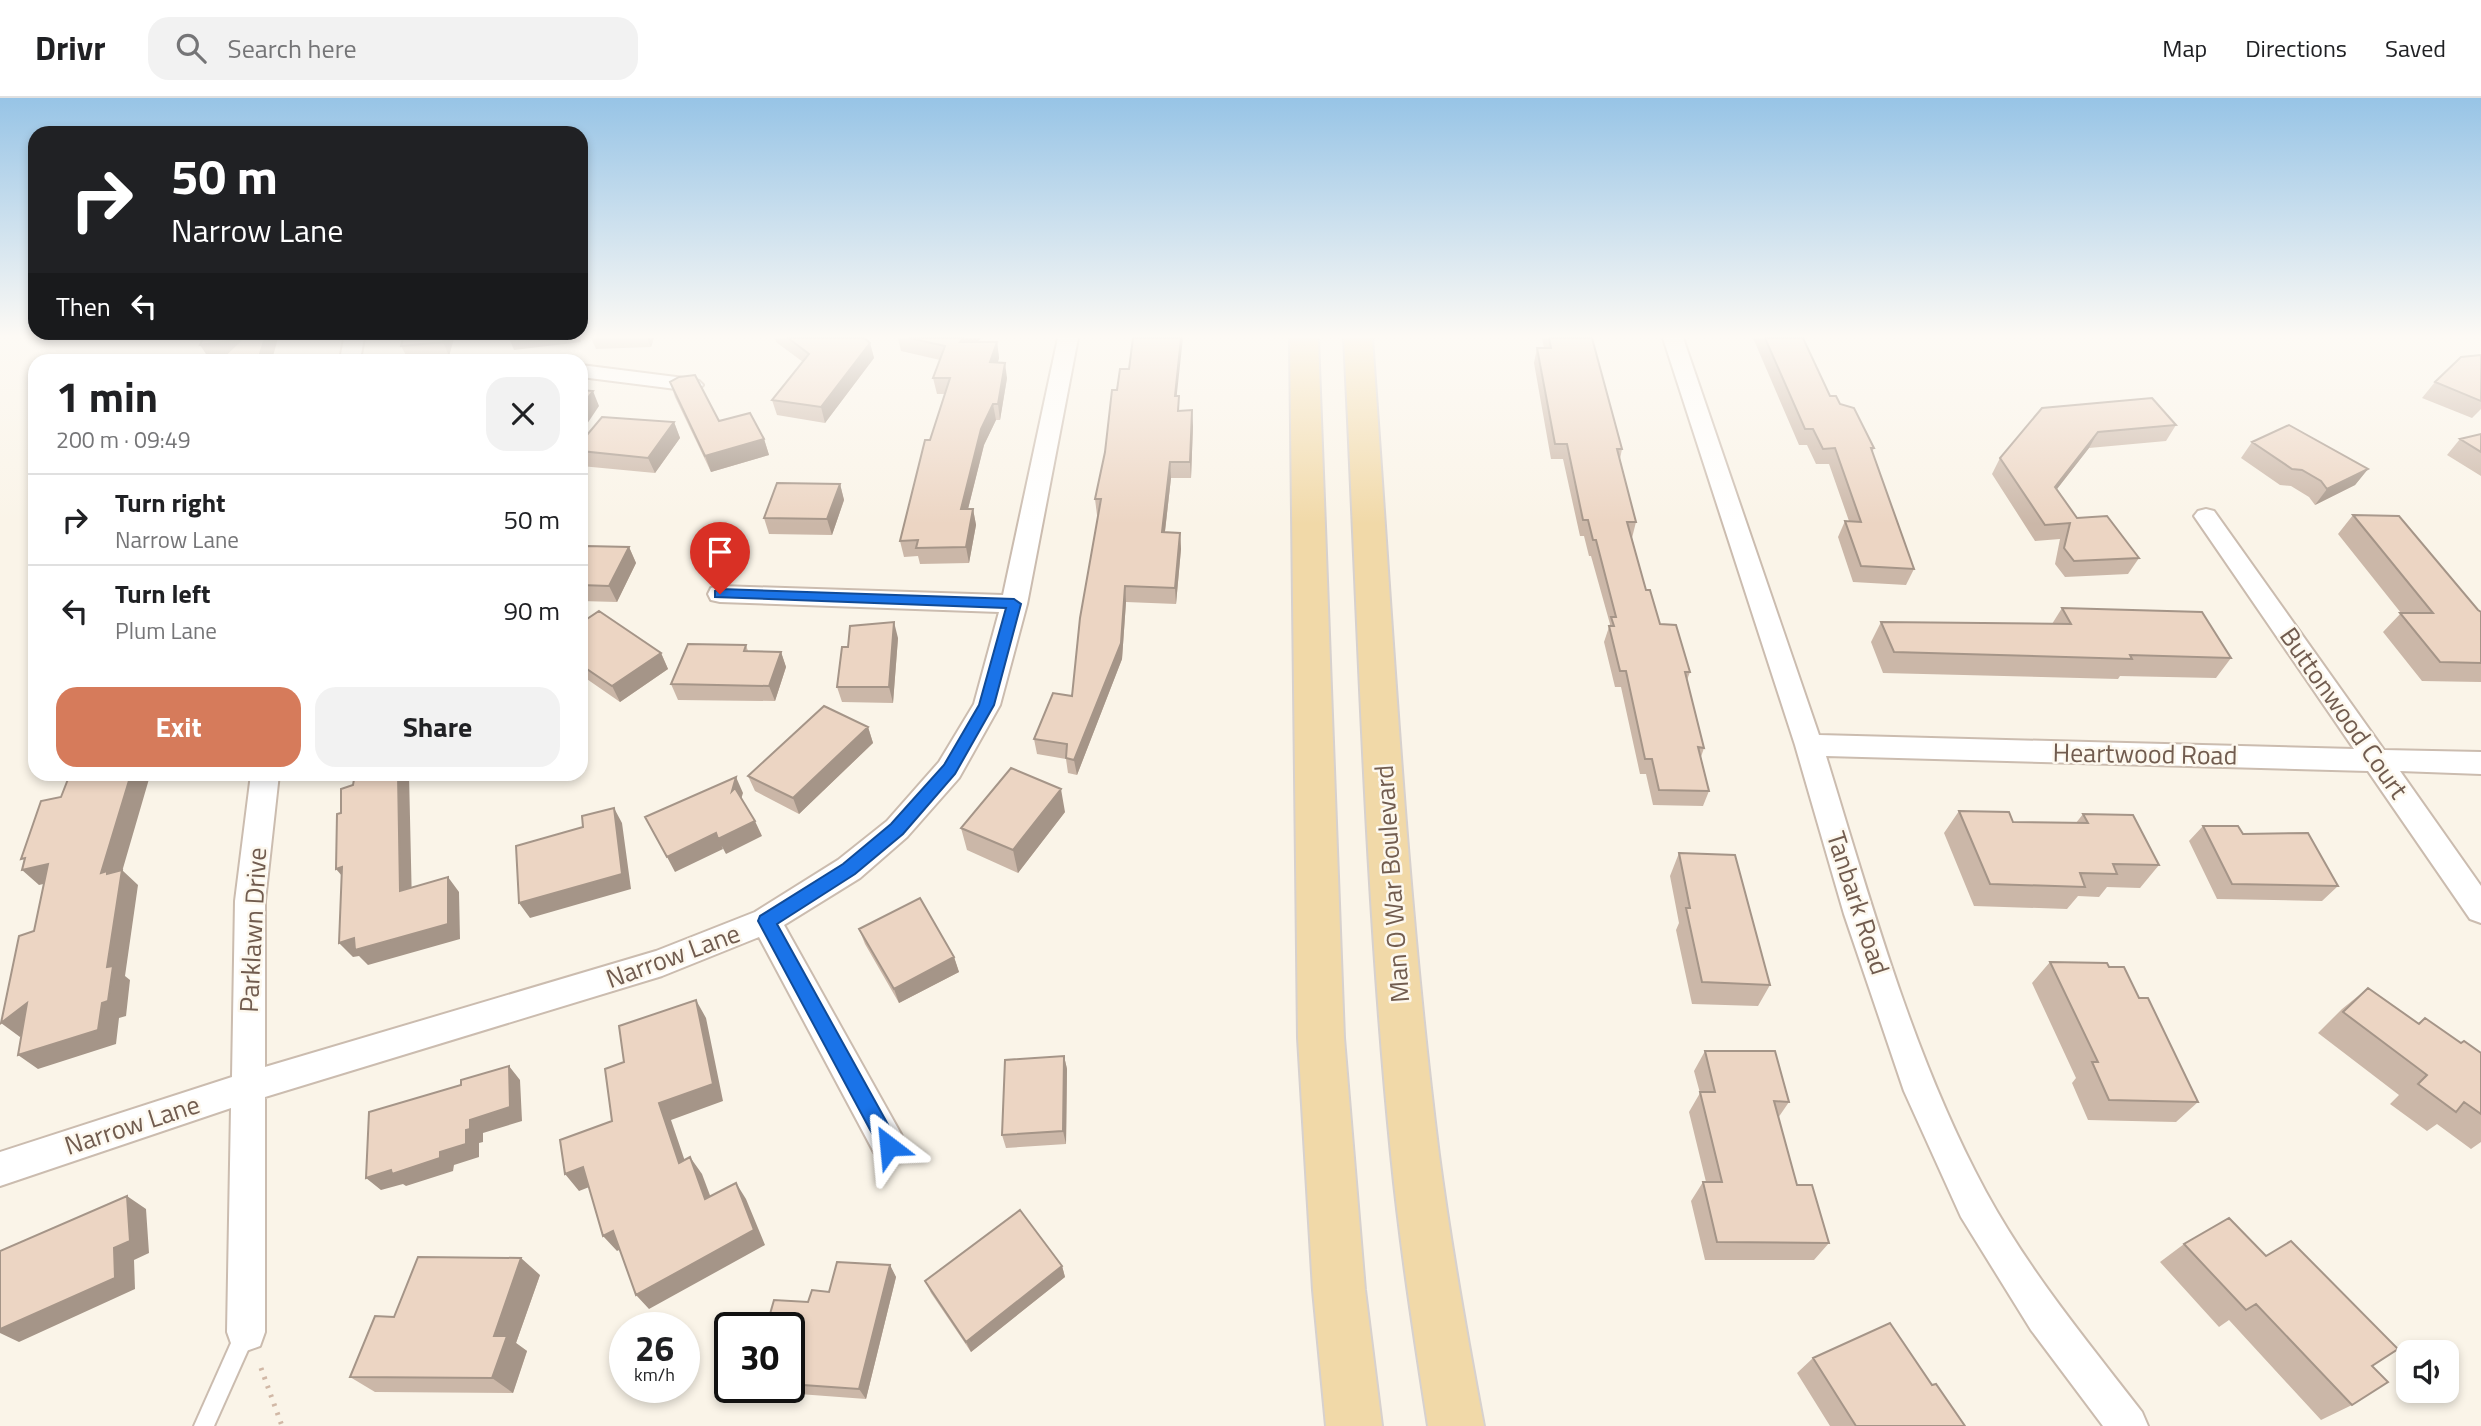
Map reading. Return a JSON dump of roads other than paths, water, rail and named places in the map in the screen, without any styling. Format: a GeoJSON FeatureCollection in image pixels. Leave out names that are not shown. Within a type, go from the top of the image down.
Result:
{"type":"FeatureCollection","features":[{"type":"Feature","properties":{"kind":"main road"},"geometry":{"type":"LineString","coordinates":[[1306,400],[1321,1038],[1339,1290],[1354,1426]]}},
{"type":"Feature","properties":{"kind":"main road","name":"Man O War Boulevard"},"geometry":{"type":"LineString","coordinates":[[1361,400],[1376,660],[1397,953],[1421,1213],[1456,1426]]}},
{"type":"Feature","properties":{"kind":"street","name":"Narrow Lane"},"geometry":{"type":"LineString","coordinates":[[0,1169],[248,1087],[636,971],[766,921],[859,861],[897,829],[949,770],[987,705],[1014,604],[1055,400]]}},
{"type":"Feature","properties":{"kind":"street","name":"Tanbark Road"},"geometry":{"type":"LineString","coordinates":[[1695,400],[1809,746],[1859,914],[1921,1091],[1974,1205],[2044,1317],[2128,1426]]}},
{"type":"Feature","properties":{"kind":"street","name":"Buttonwood Court"},"geometry":{"type":"LineString","coordinates":[[2206,516],[2481,911]]}},
{"type":"Feature","properties":{"kind":"street"},"geometry":{"type":"LineString","coordinates":[[720,594],[1014,604]]}},
{"type":"Feature","properties":{"kind":"street","name":"Heartwood Road"},"geometry":{"type":"LineString","coordinates":[[1809,746],[2481,763]]}},
{"type":"Feature","properties":{"kind":"street","name":"Parklawn Drive"},"geometry":{"type":"LineString","coordinates":[[246,1332],[250,901],[264,781]]}},
{"type":"Feature","properties":{"kind":"street"},"geometry":{"type":"LineString","coordinates":[[766,921],[889,1146]]}},
{"type":"Feature","properties":{"kind":"lane"},"geometry":{"type":"LineString","coordinates":[[204,1426],[246,1332]]}}]}
